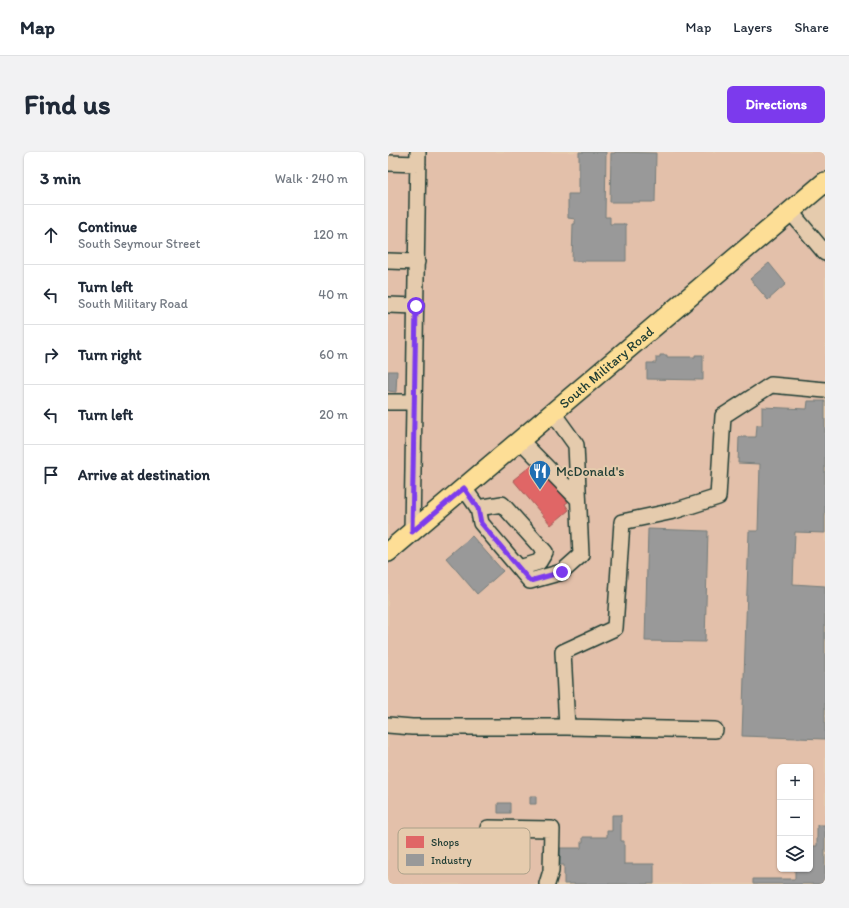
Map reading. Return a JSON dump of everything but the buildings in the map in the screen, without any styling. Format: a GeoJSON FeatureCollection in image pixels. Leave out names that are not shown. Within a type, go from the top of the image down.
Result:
{"type":"FeatureCollection","features":[{"type":"Feature","properties":{"kind":"main road","name":"South Military Road"},"geometry":{"type":"LineString","coordinates":[[388,552],[825,182]]}},
{"type":"Feature","properties":{"kind":"street"},"geometry":{"type":"LineString","coordinates":[[388,163],[418,158],[412,532]]}},
{"type":"Feature","properties":{"kind":"street"},"geometry":{"type":"LineString","coordinates":[[790,211],[825,253]]}},
{"type":"Feature","properties":{"kind":"street"},"geometry":{"type":"LineString","coordinates":[[388,262],[416,262]]}},
{"type":"Feature","properties":{"kind":"street"},"geometry":{"type":"LineString","coordinates":[[388,306],[416,306]]}},
{"type":"Feature","properties":{"kind":"street"},"geometry":{"type":"LineString","coordinates":[[566,727],[563,652],[615,628],[622,522],[674,511],[718,497],[723,416],[772,385],[825,390]]}},
{"type":"Feature","properties":{"kind":"street"},"geometry":{"type":"LineString","coordinates":[[388,402],[414,402]]}},
{"type":"Feature","properties":{"kind":"street"},"geometry":{"type":"LineString","coordinates":[[464,488],[478,508],[481,523],[530,581],[562,572],[581,555],[576,444],[553,413]]}},
{"type":"Feature","properties":{"kind":"street"},"geometry":{"type":"LineString","coordinates":[[520,440],[578,499]]}},
{"type":"Feature","properties":{"kind":"street"},"geometry":{"type":"LineString","coordinates":[[478,508],[502,504],[545,552],[538,562],[519,568]]}},
{"type":"Feature","properties":{"kind":"street"},"geometry":{"type":"LineString","coordinates":[[388,725],[412,727],[566,727],[715,730]]}},
{"type":"Feature","properties":{"kind":"street"},"geometry":{"type":"LineString","coordinates":[[530,829],[552,829],[551,871],[547,884]]}},
{"type":"Feature","properties":{"kind":"shaded area"},"geometry":{"type":"Polygon","coordinates":[[[388,152],[825,152],[825,182],[790,211],[825,253],[825,884],[388,884],[388,152]]]}},
{"type":"Feature","properties":{"kind":"place","name":"McDonald's"},"geometry":{"type":"Point","coordinates":[540,490]}},
{"type":"Feature","properties":{"kind":"route"},"geometry":{"type":"LineString","coordinates":[[416,306],[412,532],[464,488],[478,508],[481,523],[530,581],[562,572]]}}]}
